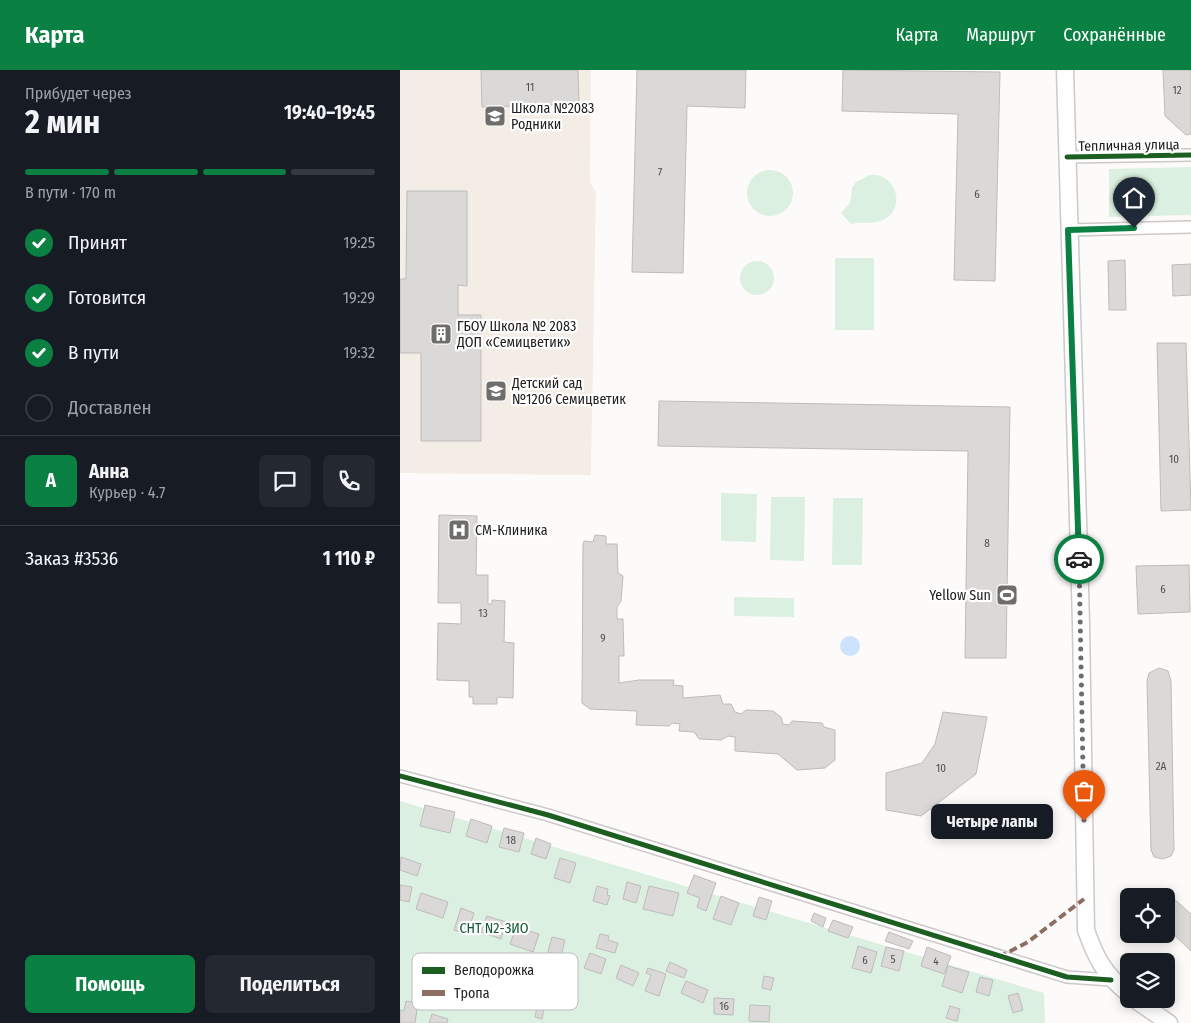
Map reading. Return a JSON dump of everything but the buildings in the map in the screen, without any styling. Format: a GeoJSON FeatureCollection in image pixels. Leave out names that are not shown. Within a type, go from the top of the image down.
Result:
{"type":"FeatureCollection","features":[{"type":"Feature","properties":{"kind":"main road"},"geometry":{"type":"LineString","coordinates":[[1065,70],[1068,230],[1081,624],[1086,930],[1095,956],[1111,980],[1120,987]]}},
{"type":"Feature","properties":{"kind":"main road"},"geometry":{"type":"LineString","coordinates":[[1147,1008],[1169,1023]]}},
{"type":"Feature","properties":{"kind":"street","name":"Тепличная улица"},"geometry":{"type":"LineString","coordinates":[[1067,158],[1191,155]]}},
{"type":"Feature","properties":{"kind":"street"},"geometry":{"type":"LineString","coordinates":[[1068,230],[1191,227]]}},
{"type":"Feature","properties":{"kind":"street"},"geometry":{"type":"LineString","coordinates":[[400,776],[548,815],[1058,974],[1111,980]]}},
{"type":"Feature","properties":{"kind":"shaded area","name":"Детский сад №1206 Семицветик"},"geometry":{"type":"Polygon","coordinates":[[[400,70],[591,70],[590,174],[591,184],[596,192],[591,475],[400,473],[400,70]]]}},
{"type":"Feature","properties":{"kind":"green space"},"geometry":{"type":"Polygon","coordinates":[[[1191,167],[1191,215],[1109,217],[1109,169],[1191,167]]]}},
{"type":"Feature","properties":{"kind":"green space"},"geometry":{"type":"Polygon","coordinates":[[[770,170],[783,174],[789,180],[793,193],[789,206],[783,212],[770,216],[757,212],[751,206],[747,193],[751,180],[757,174],[770,170]]]}},
{"type":"Feature","properties":{"kind":"green space"},"geometry":{"type":"Polygon","coordinates":[[[870,175],[879,176],[892,184],[897,199],[895,207],[892,214],[881,221],[851,224],[841,213],[850,203],[852,188],[856,182],[870,175]]]}},
{"type":"Feature","properties":{"kind":"green space"},"geometry":{"type":"Polygon","coordinates":[[[835,258],[874,258],[874,330],[835,330],[835,258]]]}},
{"type":"Feature","properties":{"kind":"green space"},"geometry":{"type":"Polygon","coordinates":[[[757,261],[769,266],[774,278],[769,290],[757,295],[745,290],[740,278],[745,266],[757,261]]]}},
{"type":"Feature","properties":{"kind":"green space"},"geometry":{"type":"Polygon","coordinates":[[[721,493],[757,494],[756,542],[721,541],[721,493]]]}},
{"type":"Feature","properties":{"kind":"green space"},"geometry":{"type":"Polygon","coordinates":[[[771,497],[805,497],[804,561],[770,560],[771,497]]]}},
{"type":"Feature","properties":{"kind":"green space"},"geometry":{"type":"Polygon","coordinates":[[[833,498],[863,498],[862,565],[832,565],[833,498]]]}},
{"type":"Feature","properties":{"kind":"green space"},"geometry":{"type":"Polygon","coordinates":[[[734,597],[794,598],[794,617],[734,616],[734,597]]]}},
{"type":"Feature","properties":{"kind":"green space","name":"СНТ N2-ЗИО"},"geometry":{"type":"Polygon","coordinates":[[[400,801],[1044,993],[1045,1023],[400,1023],[400,801]]]}},
{"type":"Feature","properties":{"kind":"water"},"geometry":{"type":"Polygon","coordinates":[[[850,636],[857,639],[860,646],[857,653],[850,656],[843,653],[840,646],[843,639],[850,636]]]}},
{"type":"Feature","properties":{"kind":"marked path"},"geometry":{"type":"LineString","coordinates":[[999,957],[1028,942],[1084,899]]}},
{"type":"Feature","properties":{"kind":"cycle path"},"geometry":{"type":"LineString","coordinates":[[1067,157],[1191,155]]}},
{"type":"Feature","properties":{"kind":"cycle path"},"geometry":{"type":"LineString","coordinates":[[400,776],[548,815],[1067,977],[1111,980]]}},
{"type":"Feature","properties":{"kind":"way so far"},"geometry":{"type":"LineString","coordinates":[[1079,559],[1084,821]]}},
{"type":"Feature","properties":{"kind":"place","name":"Школа №2083 Родники"},"geometry":{"type":"Point","coordinates":[495,116]}},
{"type":"Feature","properties":{"kind":"place","name":"ГБОУ Школа № 2083 ДОП «Семицветик»"},"geometry":{"type":"Point","coordinates":[441,334]}},
{"type":"Feature","properties":{"kind":"place","name":"Детский сад №1206 Семицветик"},"geometry":{"type":"Point","coordinates":[496,391]}},
{"type":"Feature","properties":{"kind":"place","name":"СМ-Клиника"},"geometry":{"type":"Point","coordinates":[459,530]}},
{"type":"Feature","properties":{"kind":"place","name":"Yellow Sun"},"geometry":{"type":"Point","coordinates":[1007,595]}},
{"type":"Feature","properties":{"kind":"place","name":"Четыре лапы"},"geometry":{"type":"Point","coordinates":[1084,821]}},
{"type":"Feature","properties":{"kind":"route"},"geometry":{"type":"LineString","coordinates":[[1079,559],[1068,230],[1134,228]]}}]}
